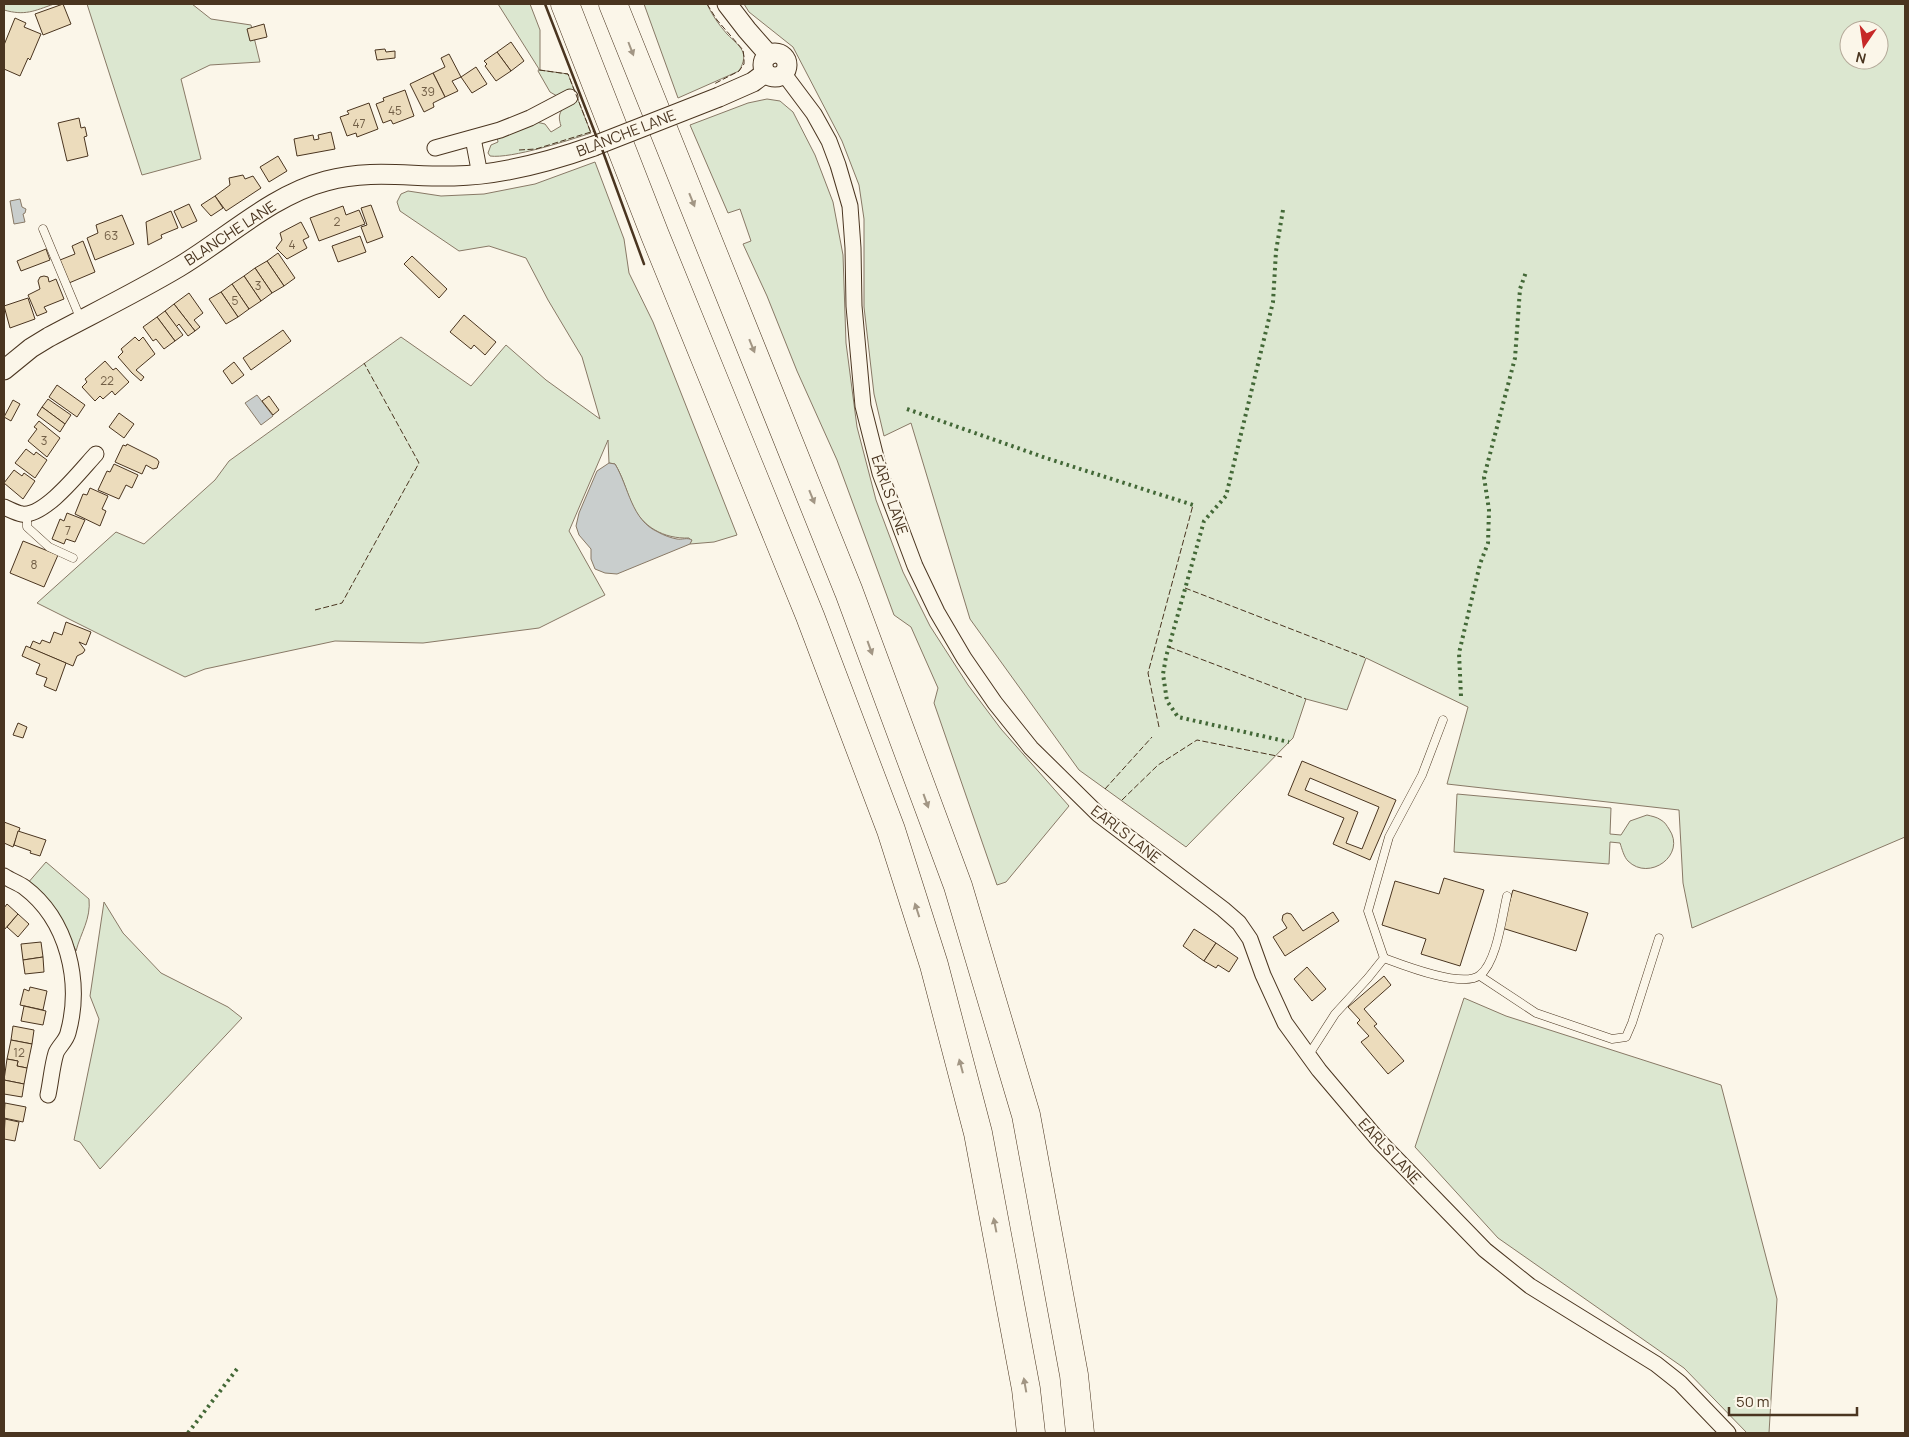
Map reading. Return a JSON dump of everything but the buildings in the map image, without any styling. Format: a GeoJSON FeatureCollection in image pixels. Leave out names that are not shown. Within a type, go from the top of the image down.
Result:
{"type":"FeatureCollection","features":[{"type":"Feature","properties":{"kind":"highway"},"geometry":{"type":"LineString","coordinates":[[565,4],[648,217],[810,616],[891,830],[934,965],[978,1132],[1026,1389],[1031,1433]]}},
{"type":"Feature","properties":{"kind":"highway"},"geometry":{"type":"LineString","coordinates":[[613,4],[846,583],[958,886],[1026,1115],[1074,1375],[1080,1433]]}},
{"type":"Feature","properties":{"kind":"street"},"geometry":{"type":"LineString","coordinates":[[727,4],[773,67]]}},
{"type":"Feature","properties":{"kind":"street","name":"BLANCHE LANE"},"geometry":{"type":"LineString","coordinates":[[4,370],[31,348],[179,267],[280,200],[308,187],[345,176],[373,173],[453,176],[480,174],[558,159],[719,97],[753,82],[773,67]]}},
{"type":"Feature","properties":{"kind":"street","name":"EARLS LANE"},"geometry":{"type":"LineString","coordinates":[[773,67],[814,114],[829,141],[846,189],[850,206],[854,306],[863,406],[880,473],[914,566],[937,612],[964,658],[995,704],[1031,748],[1098,814],[1239,923],[1250,939],[1263,975],[1285,1023],[1308,1056],[1380,1142],[1485,1250],[1530,1286],[1656,1364],[1674,1378],[1728,1433]]}},
{"type":"Feature","properties":{"kind":"street"},"geometry":{"type":"LineString","coordinates":[[435,148],[473,138],[530,118],[570,97]]}},
{"type":"Feature","properties":{"kind":"street"},"geometry":{"type":"LineString","coordinates":[[473,138],[480,174]]}},
{"type":"Feature","properties":{"kind":"street"},"geometry":{"type":"LineString","coordinates":[[4,507],[27,514],[35,513],[46,507],[96,454]]}},
{"type":"Feature","properties":{"kind":"street"},"geometry":{"type":"LineString","coordinates":[[4,876],[24,887],[38,900],[60,932],[68,951],[73,980],[68,1035],[56,1052],[48,1095]]}},
{"type":"Feature","properties":{"kind":"lane"},"geometry":{"type":"LineString","coordinates":[[43,229],[81,320]]}},
{"type":"Feature","properties":{"kind":"lane"},"geometry":{"type":"LineString","coordinates":[[27,514],[27,527],[48,547],[74,558]]}},
{"type":"Feature","properties":{"kind":"lane"},"geometry":{"type":"LineString","coordinates":[[1384,958],[1368,911],[1390,837],[1422,774],[1443,720]]}},
{"type":"Feature","properties":{"kind":"lane"},"geometry":{"type":"LineString","coordinates":[[1384,958],[1424,973],[1467,980],[1480,976],[1493,954],[1507,896]]}},
{"type":"Feature","properties":{"kind":"lane"},"geometry":{"type":"LineString","coordinates":[[1480,976],[1536,1013],[1612,1039],[1626,1037],[1659,938]]}},
{"type":"Feature","properties":{"kind":"lane"},"geometry":{"type":"LineString","coordinates":[[1308,1056],[1335,1014],[1384,958]]}},
{"type":"Feature","properties":{"kind":"green space"},"geometry":{"type":"Polygon","coordinates":[[[4,4],[54,4],[35,11],[18,13],[4,10],[4,4]]]}},
{"type":"Feature","properties":{"kind":"green space"},"geometry":{"type":"Polygon","coordinates":[[[87,4],[192,4],[211,19],[251,25],[260,62],[210,65],[181,79],[201,159],[142,175],[87,4]]]}},
{"type":"Feature","properties":{"kind":"green space"},"geometry":{"type":"Polygon","coordinates":[[[498,4],[530,4],[540,30],[540,70],[568,74],[591,133],[526,152],[490,156],[488,153],[491,145],[498,142],[497,137],[536,122],[545,124],[551,132],[561,126],[559,117],[563,108],[557,96],[550,92],[538,71],[539,69],[498,4]]]}},
{"type":"Feature","properties":{"kind":"green space"},"geometry":{"type":"Polygon","coordinates":[[[644,4],[707,4],[721,27],[742,50],[744,59],[739,71],[678,98],[644,4]]]}},
{"type":"Feature","properties":{"kind":"green space"},"geometry":{"type":"Polygon","coordinates":[[[744,4],[1905,4],[1905,837],[1692,928],[1683,883],[1679,810],[1447,784],[1468,707],[1366,658],[1347,710],[1306,699],[1293,738],[1186,847],[1079,770],[970,619],[911,423],[884,436],[874,394],[864,307],[864,219],[859,185],[842,141],[793,47],[749,12],[744,4]]]}},
{"type":"Feature","properties":{"kind":"green space"},"geometry":{"type":"Polygon","coordinates":[[[767,99],[780,101],[793,112],[815,155],[833,202],[843,255],[846,343],[857,427],[876,500],[903,572],[930,626],[968,685],[1001,729],[1069,806],[1006,882],[997,885],[934,703],[938,688],[911,627],[894,615],[837,460],[743,244],[751,241],[740,209],[728,213],[690,125],[748,103],[767,99]]]}},
{"type":"Feature","properties":{"kind":"green space"},"geometry":{"type":"Polygon","coordinates":[[[595,162],[624,239],[629,273],[653,322],[737,535],[714,542],[690,544],[689,538],[663,534],[648,525],[636,512],[615,464],[609,463],[608,440],[569,531],[605,595],[539,628],[423,643],[335,641],[205,669],[185,677],[37,603],[116,532],[144,544],[215,480],[229,461],[401,337],[471,386],[506,345],[546,380],[600,419],[582,357],[548,300],[526,258],[489,246],[459,251],[400,211],[397,202],[401,194],[408,191],[441,196],[484,194],[535,184],[595,162]]]}},
{"type":"Feature","properties":{"kind":"green space"},"geometry":{"type":"Polygon","coordinates":[[[1457,794],[1611,808],[1610,834],[1621,835],[1630,821],[1647,815],[1652,816],[1667,825],[1673,839],[1673,848],[1663,863],[1646,869],[1637,867],[1628,861],[1620,843],[1610,842],[1609,864],[1454,852],[1457,794]]]}},
{"type":"Feature","properties":{"kind":"green space"},"geometry":{"type":"Polygon","coordinates":[[[46,862],[89,899],[89,913],[76,951],[61,923],[27,884],[46,862]]]}},
{"type":"Feature","properties":{"kind":"green space"},"geometry":{"type":"Polygon","coordinates":[[[104,902],[123,933],[161,973],[228,1007],[242,1018],[100,1169],[80,1142],[74,1140],[99,1019],[90,996],[104,902]]]}},
{"type":"Feature","properties":{"kind":"green space"},"geometry":{"type":"Polygon","coordinates":[[[1464,998],[1506,1016],[1721,1085],[1777,1299],[1769,1433],[1747,1433],[1684,1368],[1498,1238],[1415,1147],[1464,998]]]}},
{"type":"Feature","properties":{"kind":"shaded area"},"geometry":{"type":"Polygon","coordinates":[[[20,199],[22,207],[26,209],[23,214],[25,222],[14,224],[10,201],[20,199]]]}},
{"type":"Feature","properties":{"kind":"shaded area"},"geometry":{"type":"Polygon","coordinates":[[[257,395],[273,416],[261,425],[245,403],[257,395]]]}},
{"type":"Feature","properties":{"kind":"shaded area"},"geometry":{"type":"Polygon","coordinates":[[[609,463],[615,464],[636,511],[649,527],[677,539],[692,540],[690,544],[617,574],[605,573],[595,569],[591,559],[591,549],[579,535],[576,526],[579,513],[597,471],[609,463]]]}},
{"type":"Feature","properties":{"kind":"hedge"},"geometry":{"type":"LineString","coordinates":[[1283,210],[1276,251],[1273,302],[1226,496],[1204,521],[1166,657],[1163,674],[1167,701],[1178,717],[1289,742]]}},
{"type":"Feature","properties":{"kind":"hedge"},"geometry":{"type":"LineString","coordinates":[[1461,696],[1459,653],[1480,564],[1488,543],[1489,510],[1484,477],[1515,358],[1520,289],[1526,272]]}},
{"type":"Feature","properties":{"kind":"hedge"},"geometry":{"type":"LineString","coordinates":[[907,409],[1046,458],[1193,505]]}},
{"type":"Feature","properties":{"kind":"hedge"},"geometry":{"type":"LineString","coordinates":[[188,1433],[237,1369]]}},
{"type":"Feature","properties":{"kind":"fence"},"geometry":{"type":"LineString","coordinates":[[707,4],[717,20],[743,50],[744,57],[744,64],[739,71],[714,84]]}},
{"type":"Feature","properties":{"kind":"fence"},"geometry":{"type":"LineString","coordinates":[[539,70],[568,74],[591,133]]}},
{"type":"Feature","properties":{"kind":"fence"},"geometry":{"type":"LineString","coordinates":[[519,150],[536,149],[594,131]]}},
{"type":"Feature","properties":{"kind":"fence"},"geometry":{"type":"LineString","coordinates":[[315,610],[342,603],[419,463],[364,363]]}},
{"type":"Feature","properties":{"kind":"fence"},"geometry":{"type":"LineString","coordinates":[[1159,727],[1148,673],[1193,505]]}},
{"type":"Feature","properties":{"kind":"fence"},"geometry":{"type":"LineString","coordinates":[[1185,588],[1366,658]]}},
{"type":"Feature","properties":{"kind":"fence"},"geometry":{"type":"LineString","coordinates":[[1169,647],[1306,699]]}},
{"type":"Feature","properties":{"kind":"fence"},"geometry":{"type":"LineString","coordinates":[[1105,789],[1152,737]]}},
{"type":"Feature","properties":{"kind":"fence"},"geometry":{"type":"LineString","coordinates":[[1122,800],[1158,765],[1197,740],[1282,757]]}},
{"type":"Feature","properties":{"kind":"wall"},"geometry":{"type":"LineString","coordinates":[[545,4],[597,138]]}},
{"type":"Feature","properties":{"kind":"wall"},"geometry":{"type":"LineString","coordinates":[[602,149],[644,264]]}}]}
